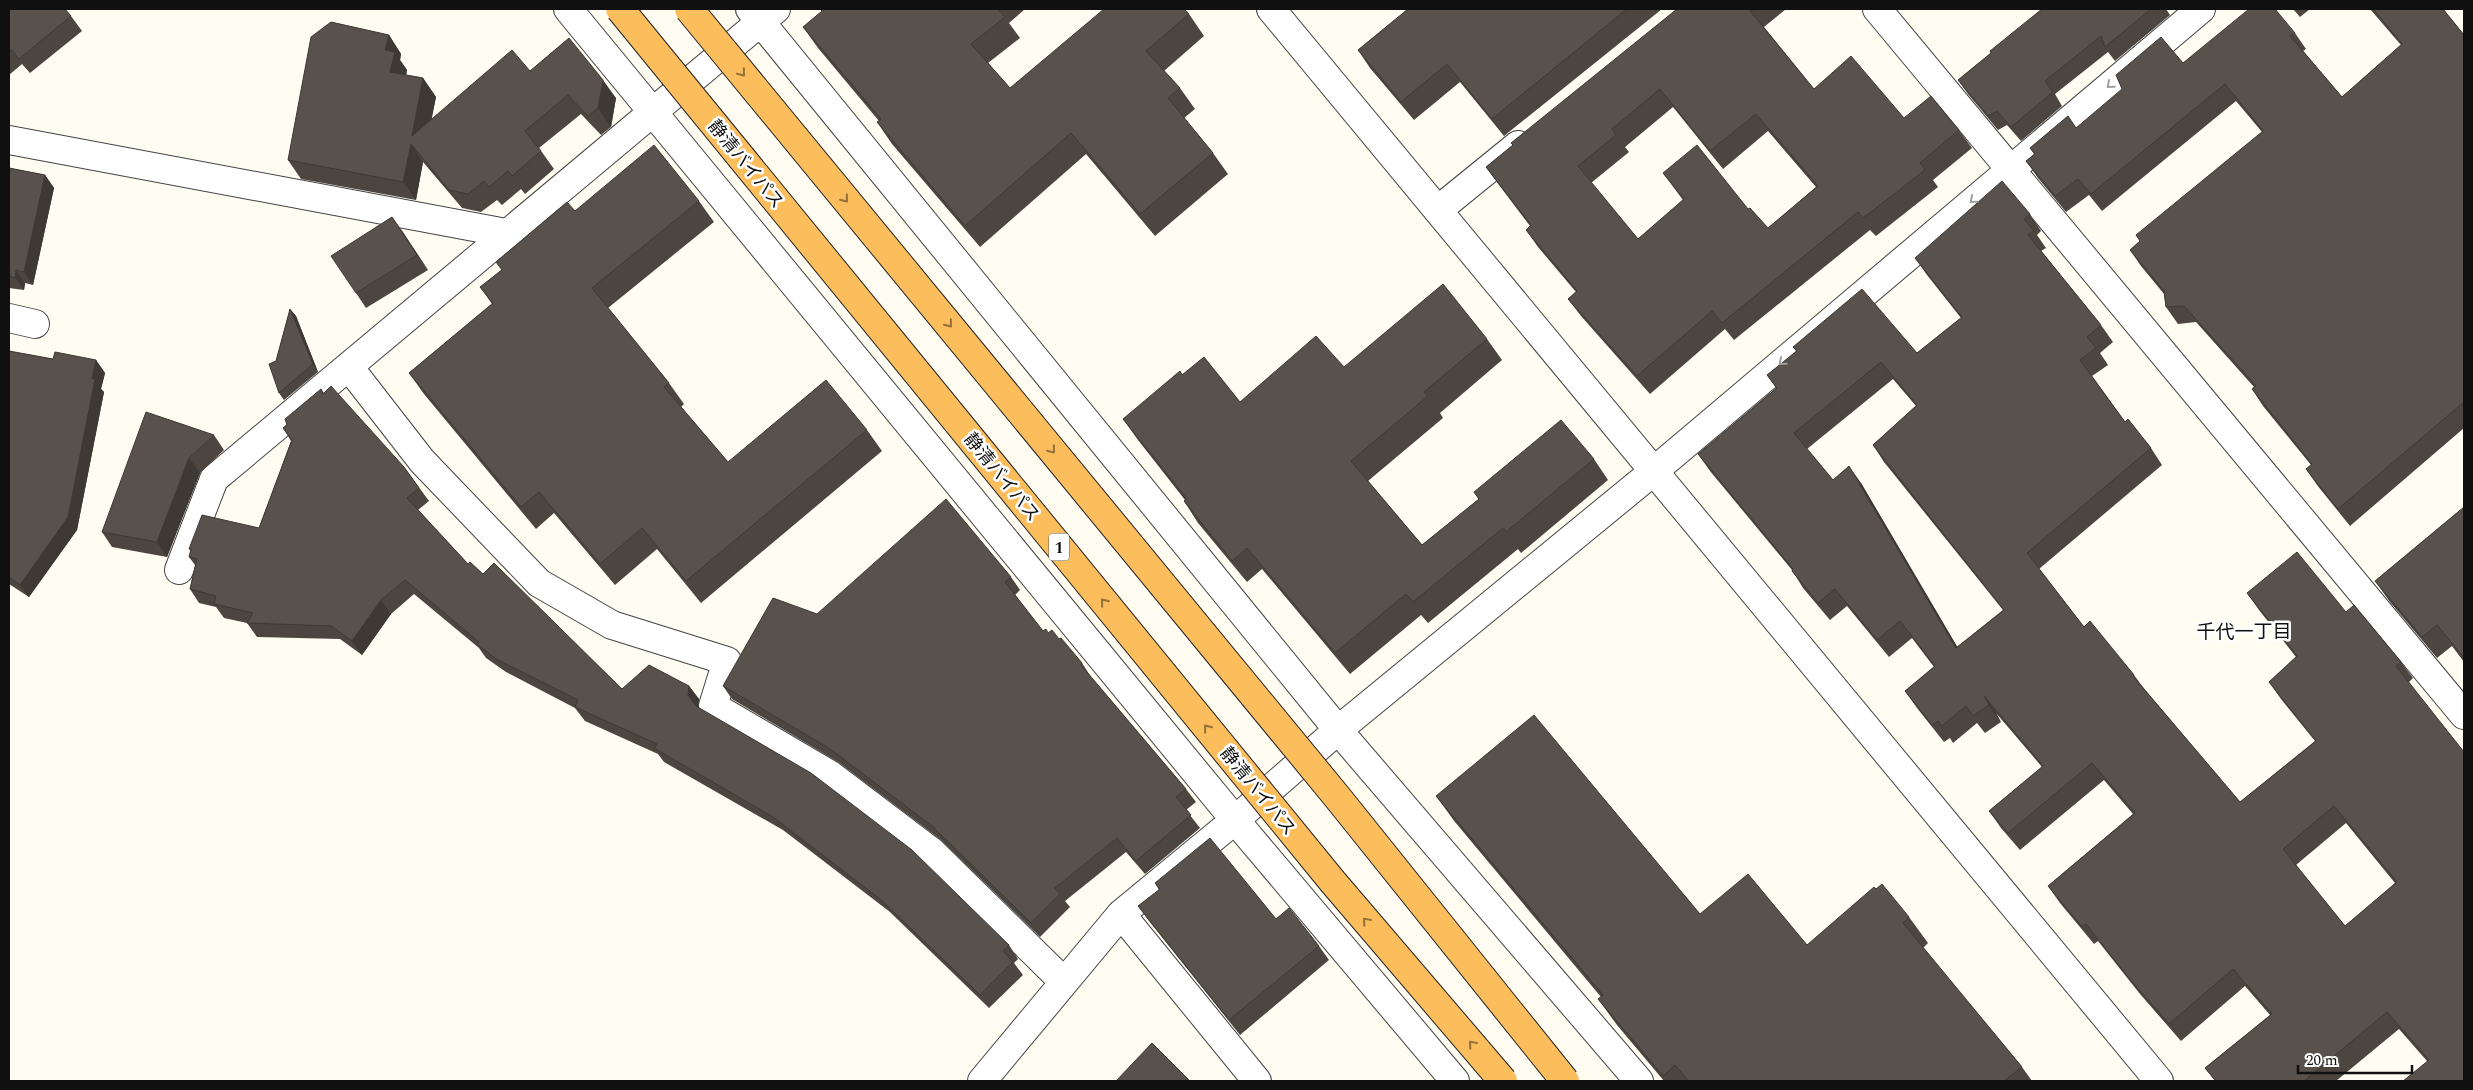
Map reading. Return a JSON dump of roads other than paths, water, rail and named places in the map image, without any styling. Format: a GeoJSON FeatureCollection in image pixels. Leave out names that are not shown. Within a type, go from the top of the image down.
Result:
{"type":"FeatureCollection","features":[{"type":"Feature","properties":{"kind":"highway","name":"静清バイパス"},"geometry":{"type":"LineString","coordinates":[[620,9],[1333,882],[1503,1081]]}},
{"type":"Feature","properties":{"kind":"highway"},"geometry":{"type":"LineString","coordinates":[[689,9],[1338,798],[1565,1081]]}},
{"type":"Feature","properties":{"kind":"street"},"geometry":{"type":"LineString","coordinates":[[568,9],[1235,820],[1455,1081]]}},
{"type":"Feature","properties":{"kind":"street"},"geometry":{"type":"LineString","coordinates":[[1271,9],[2158,1081]]}},
{"type":"Feature","properties":{"kind":"street"},"geometry":{"type":"LineString","coordinates":[[1876,9],[2464,715]]}},
{"type":"Feature","properties":{"kind":"street"},"geometry":{"type":"LineString","coordinates":[[179,570],[214,479],[506,233],[652,113],[762,13],[1338,730],[1639,1081]]}},
{"type":"Feature","properties":{"kind":"street"},"geometry":{"type":"LineString","coordinates":[[982,1081],[1121,914],[1235,820],[1338,730],[1654,471],[2010,169],[2188,13]]}},
{"type":"Feature","properties":{"kind":"street"},"geometry":{"type":"LineString","coordinates":[[1438,210],[1539,128]]}},
{"type":"Feature","properties":{"kind":"street"},"geometry":{"type":"LineString","coordinates":[[9,140],[506,233]]}},
{"type":"Feature","properties":{"kind":"street"},"geometry":{"type":"LineString","coordinates":[[9,318],[35,324]]}},
{"type":"Feature","properties":{"kind":"street"},"geometry":{"type":"LineString","coordinates":[[349,367],[422,461],[539,584],[612,625],[727,661],[713,706],[829,774],[932,852],[1064,982]]}},
{"type":"Feature","properties":{"kind":"street"},"geometry":{"type":"LineString","coordinates":[[1121,914],[1256,1081]]}},
{"type":"Feature","properties":{"kind":"district","name":"千代一丁目"},"geometry":{"type":"Point","coordinates":[2244,631]}}]}
